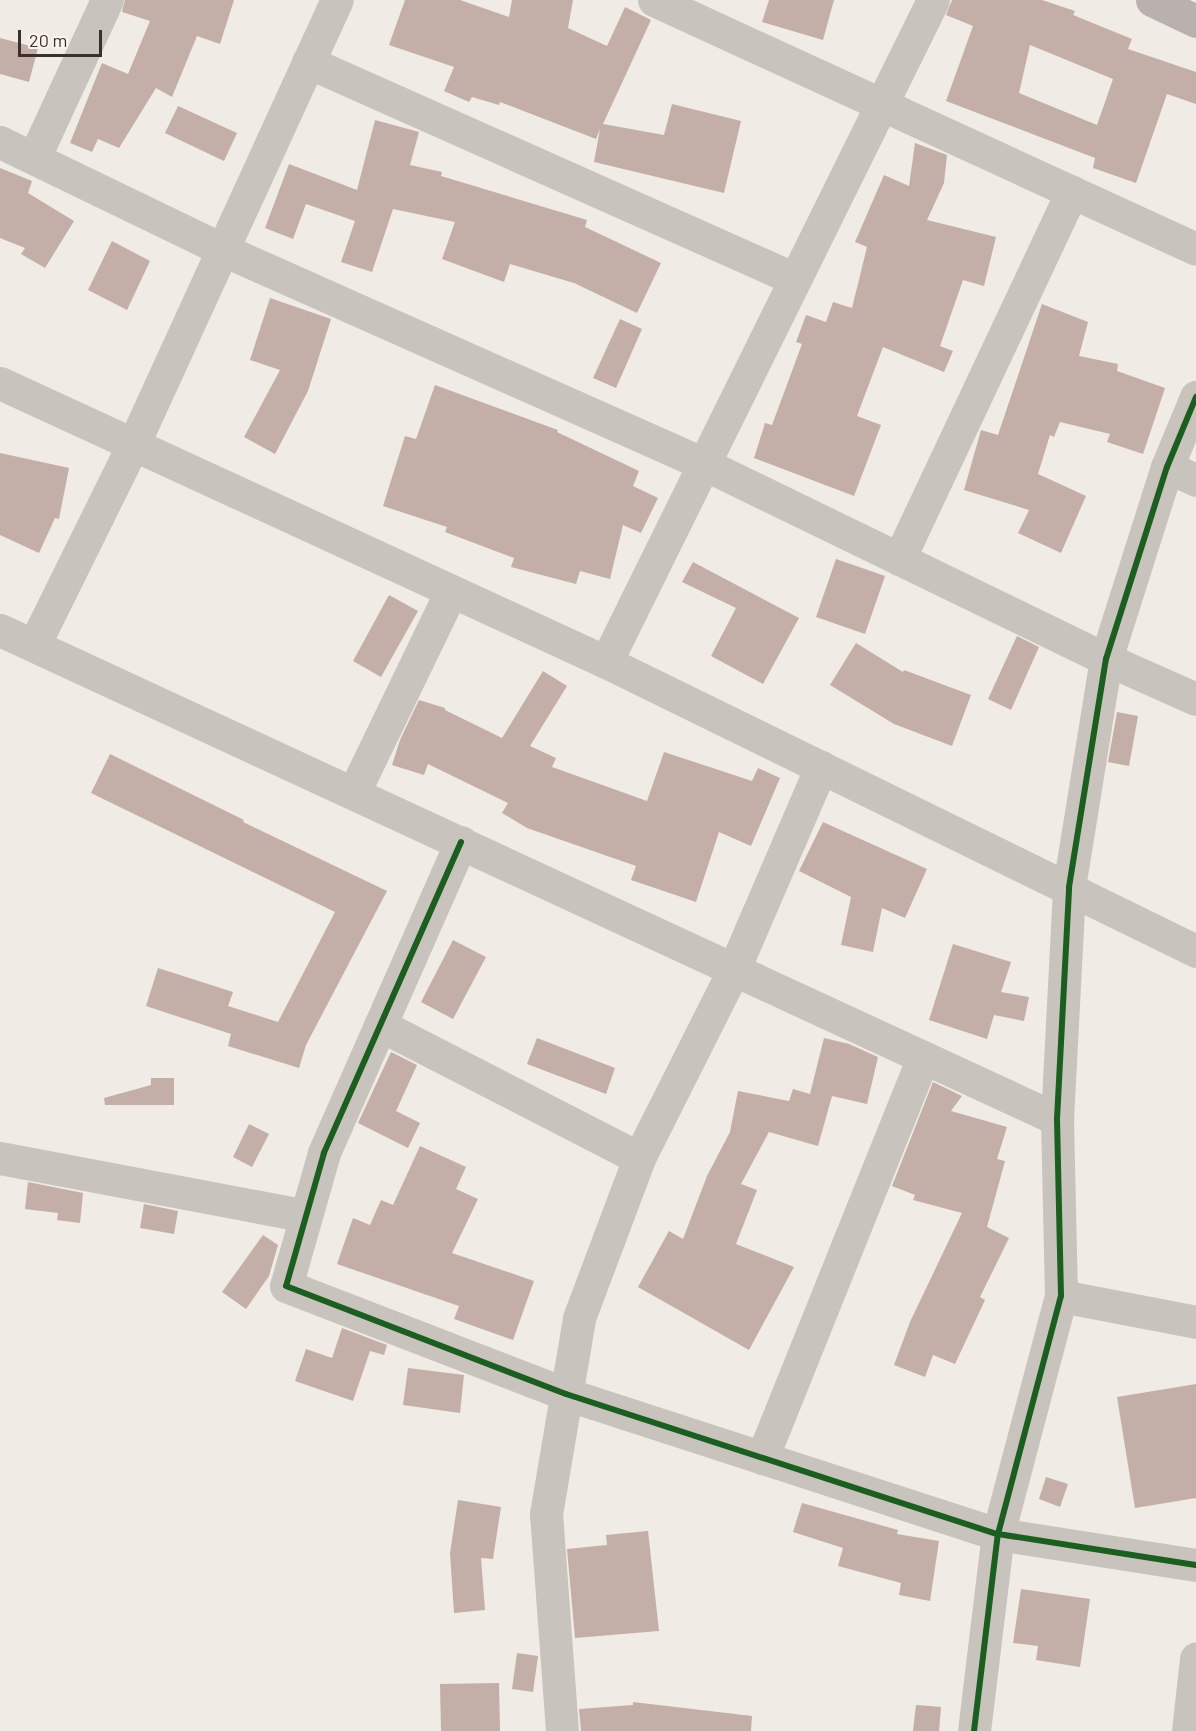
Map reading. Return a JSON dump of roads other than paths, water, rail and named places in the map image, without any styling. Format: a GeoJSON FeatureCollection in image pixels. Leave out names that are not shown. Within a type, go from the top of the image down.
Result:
{"type":"FeatureCollection","features":[{"type":"Feature","properties":{"kind":"main road"},"geometry":{"type":"LineString","coordinates":[[1152,0],[1196,21]]}},
{"type":"Feature","properties":{"kind":"street"},"geometry":{"type":"LineString","coordinates":[[34,158],[106,0]]}},
{"type":"Feature","properties":{"kind":"street"},"geometry":{"type":"LineString","coordinates":[[34,645],[134,443],[337,0]]}},
{"type":"Feature","properties":{"kind":"street"},"geometry":{"type":"LineString","coordinates":[[654,0],[1196,249]]}},
{"type":"Feature","properties":{"kind":"street"},"geometry":{"type":"LineString","coordinates":[[606,662],[933,0]]}},
{"type":"Feature","properties":{"kind":"street"},"geometry":{"type":"LineString","coordinates":[[308,62],[795,279]]}},
{"type":"Feature","properties":{"kind":"street"},"geometry":{"type":"LineString","coordinates":[[0,142],[221,249],[704,464],[1106,659],[1196,699]]}},
{"type":"Feature","properties":{"kind":"street"},"geometry":{"type":"LineString","coordinates":[[898,559],[1072,192]]}},
{"type":"Feature","properties":{"kind":"street"},"geometry":{"type":"LineString","coordinates":[[0,383],[606,662],[1196,951]]}},
{"type":"Feature","properties":{"kind":"street"},"geometry":{"type":"LineString","coordinates":[[974,1731],[998,1534],[1061,1296],[1057,1119],[1069,887],[1106,659],[1167,467],[1196,397]]}},
{"type":"Feature","properties":{"kind":"street"},"geometry":{"type":"LineString","coordinates":[[1167,467],[1196,480]]}},
{"type":"Feature","properties":{"kind":"street"},"geometry":{"type":"LineString","coordinates":[[354,792],[451,591]]}},
{"type":"Feature","properties":{"kind":"street"},"geometry":{"type":"LineString","coordinates":[[0,630],[1057,1119]]}},
{"type":"Feature","properties":{"kind":"street"},"geometry":{"type":"LineString","coordinates":[[562,1731],[546,1514],[579,1318],[639,1158],[734,969],[821,766]]}},
{"type":"Feature","properties":{"kind":"street"},"geometry":{"type":"LineString","coordinates":[[461,842],[324,1153],[286,1286],[566,1394],[998,1534],[1196,1564]]}},
{"type":"Feature","properties":{"kind":"street"},"geometry":{"type":"LineString","coordinates":[[381,1025],[639,1158]]}},
{"type":"Feature","properties":{"kind":"street"},"geometry":{"type":"LineString","coordinates":[[762,1458],[923,1057]]}},
{"type":"Feature","properties":{"kind":"street"},"geometry":{"type":"LineString","coordinates":[[0,1158],[306,1216]]}},
{"type":"Feature","properties":{"kind":"street"},"geometry":{"type":"LineString","coordinates":[[1061,1296],[1196,1322]]}},
{"type":"Feature","properties":{"kind":"street"},"geometry":{"type":"LineString","coordinates":[[1188,1731],[1196,1658]]}}]}
